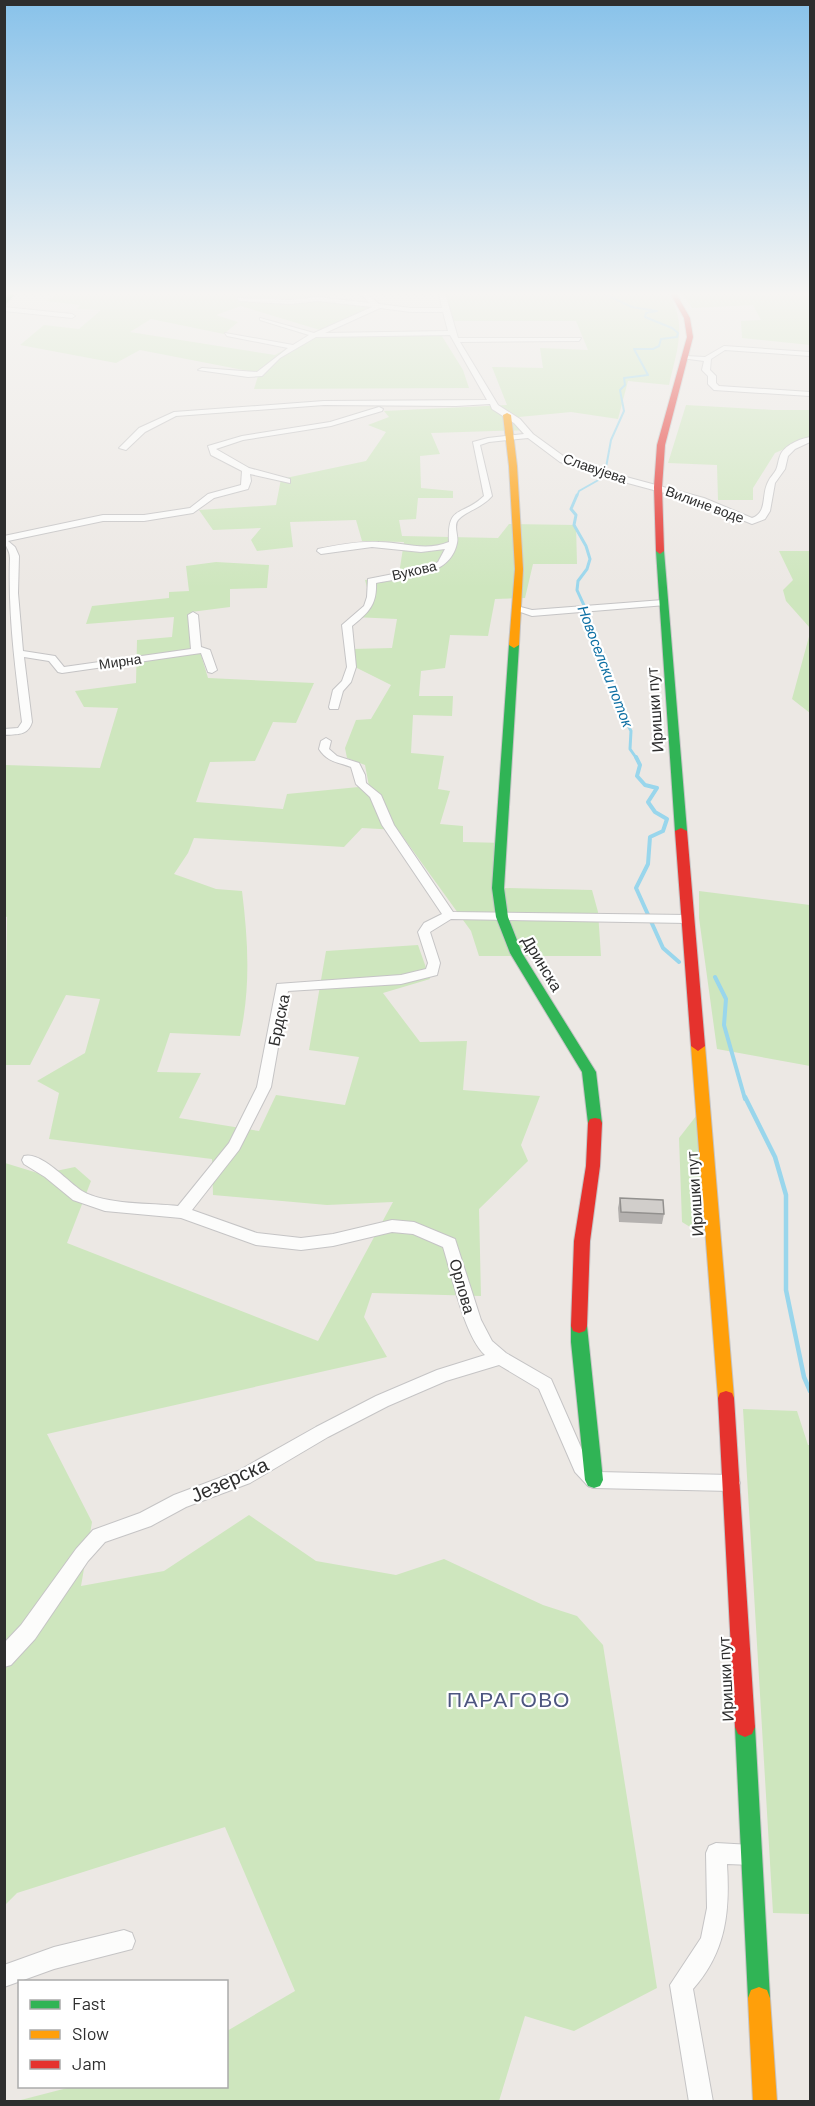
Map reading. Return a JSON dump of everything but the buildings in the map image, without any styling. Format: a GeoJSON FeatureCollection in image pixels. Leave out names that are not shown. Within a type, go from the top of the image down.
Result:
{"type":"FeatureCollection","features":[{"type":"Feature","properties":{"kind":"main road","name":"Иришки пут"},"geometry":{"type":"LineString","coordinates":[[676,391],[662,445],[658,487],[663,603],[687,919],[704,1097],[731,1483],[765,2102]]}},
{"type":"Feature","properties":{"kind":"main road","name":"Дринска"},"geometry":{"type":"LineString","coordinates":[[507,415],[518,536],[517,615],[512,660],[499,900],[502,917],[516,953],[589,1072],[595,1116],[593,1166],[582,1241],[579,1342],[594,1480]]}},
{"type":"Feature","properties":{"kind":"street","name":"Славујева"},"geometry":{"type":"LineString","coordinates":[[486,391],[492,402],[517,421],[530,436],[563,460],[601,473],[658,487]]}},
{"type":"Feature","properties":{"kind":"street"},"geometry":{"type":"LineString","coordinates":[[768,391],[810,394]]}},
{"type":"Feature","properties":{"kind":"street"},"geometry":{"type":"LineString","coordinates":[[287,481],[246,470],[214,453],[211,448],[242,438],[331,424],[380,408],[492,402]]}},
{"type":"Feature","properties":{"kind":"street"},"geometry":{"type":"LineString","coordinates":[[123,448],[142,430],[174,414],[324,403],[456,404]]}},
{"type":"Feature","properties":{"kind":"street","name":"Вукова"},"geometry":{"type":"LineString","coordinates":[[334,708],[338,690],[346,684],[351,673],[352,654],[346,637],[347,625],[363,613],[373,598],[371,581],[439,566],[444,562],[453,543],[452,523],[456,517],[479,505],[488,495],[476,444],[508,437],[530,436]]}},
{"type":"Feature","properties":{"kind":"street","name":"Вилине воде"},"geometry":{"type":"LineString","coordinates":[[658,487],[752,521],[762,517],[766,511],[771,483],[781,469],[784,455],[792,447],[810,439]]}},
{"type":"Feature","properties":{"kind":"street"},"geometry":{"type":"LineString","coordinates":[[4,540],[103,518],[144,518],[193,510],[211,496],[245,487],[246,470]]}},
{"type":"Feature","properties":{"kind":"street"},"geometry":{"type":"LineString","coordinates":[[4,540],[12,547],[15,555],[12,570],[14,628],[20,654],[27,722],[25,728],[20,731],[4,732]]}},
{"type":"Feature","properties":{"kind":"street"},"geometry":{"type":"LineString","coordinates":[[321,551],[378,545],[422,551],[437,550],[453,543]]}},
{"type":"Feature","properties":{"kind":"street"},"geometry":{"type":"LineString","coordinates":[[517,615],[590,607],[663,603]]}},
{"type":"Feature","properties":{"kind":"street"},"geometry":{"type":"LineString","coordinates":[[194,615],[196,650],[207,652],[212,670]]}},
{"type":"Feature","properties":{"kind":"street","name":"Мирна"},"geometry":{"type":"LineString","coordinates":[[20,654],[52,658],[62,670],[196,650]]}},
{"type":"Feature","properties":{"kind":"street"},"geometry":{"type":"LineString","coordinates":[[145,658],[145,671]]}},
{"type":"Feature","properties":{"kind":"street"},"geometry":{"type":"LineString","coordinates":[[326,741],[324,749],[326,754],[339,761],[355,765],[361,784],[375,795],[388,825],[449,915],[687,919]]}},
{"type":"Feature","properties":{"kind":"street","name":"Брдска"},"geometry":{"type":"LineString","coordinates":[[182,1212],[234,1146],[264,1087],[282,987],[316,987],[409,979],[432,972],[435,963],[424,932],[428,926],[449,915]]}},
{"type":"Feature","properties":{"kind":"street","name":"Орлова"},"geometry":{"type":"LineString","coordinates":[[28,1160],[50,1173],[78,1196],[105,1205],[162,1208],[182,1212],[256,1239],[302,1244],[333,1240],[392,1226],[414,1228],[450,1243],[473,1321],[486,1346],[500,1358],[544,1384],[581,1466],[594,1480]]}},
{"type":"Feature","properties":{"kind":"street","name":"Језерска"},"geometry":{"type":"LineString","coordinates":[[4,1658],[28,1632],[71,1570],[99,1536],[145,1520],[180,1502],[244,1477],[382,1401],[443,1375],[500,1358]]}},
{"type":"Feature","properties":{"kind":"street"},"geometry":{"type":"LineString","coordinates":[[594,1480],[731,1483]]}},
{"type":"Feature","properties":{"kind":"street"},"geometry":{"type":"LineString","coordinates":[[701,2102],[681,1985],[699,1968],[716,1932],[719,1899],[716,1852],[752,1855]]}},
{"type":"Feature","properties":{"kind":"street"},"geometry":{"type":"LineString","coordinates":[[4,1976],[54,1958],[124,1941]]}},
{"type":"Feature","properties":{"kind":"green space"},"geometry":{"type":"Polygon","coordinates":[[[502,391],[625,391],[618,419],[571,412],[519,417],[530,430],[431,433],[440,454],[420,456],[421,488],[453,491],[453,498],[418,498],[416,519],[399,520],[402,536],[498,538],[509,524],[576,525],[577,564],[533,564],[525,598],[495,599],[488,636],[450,635],[445,668],[421,671],[419,696],[453,696],[452,716],[413,715],[411,753],[444,756],[438,789],[450,791],[440,824],[463,826],[463,842],[506,843],[504,888],[592,890],[598,912],[601,956],[479,956],[471,931],[398,830],[362,828],[344,847],[194,838],[188,853],[174,874],[216,889],[242,891],[247,945],[246,1000],[240,1036],[170,1033],[157,1072],[201,1073],[179,1118],[259,1131],[276,1095],[345,1105],[359,1057],[309,1050],[326,951],[418,945],[430,979],[383,993],[420,1042],[467,1041],[463,1090],[540,1096],[521,1145],[528,1161],[479,1209],[481,1296],[372,1293],[364,1317],[387,1357],[47,1434],[92,1522],[81,1586],[164,1571],[249,1515],[316,1561],[396,1575],[444,1559],[543,1605],[577,1616],[603,1645],[657,1988],[574,2031],[525,2016],[499,2101],[17,2101],[67,2088],[228,2088],[228,2030],[295,1991],[225,1827],[17,1893],[5,1905],[5,1163],[41,1174],[75,1167],[91,1181],[67,1243],[318,1341],[393,1202],[327,1205],[213,1195],[212,1159],[49,1139],[59,1093],[37,1081],[85,1053],[100,999],[66,995],[30,1065],[5,1065],[7,917],[4,916],[5,765],[100,768],[118,708],[84,707],[75,691],[136,683],[137,640],[172,637],[174,617],[86,624],[92,606],[169,598],[169,592],[189,591],[186,566],[216,562],[269,565],[267,588],[230,589],[230,607],[191,612],[191,649],[199,648],[208,678],[314,683],[296,723],[273,722],[255,761],[210,762],[196,802],[283,809],[287,794],[369,786],[365,765],[347,758],[345,748],[356,720],[371,719],[391,685],[355,667],[352,649],[392,648],[397,619],[354,617],[370,598],[365,580],[399,574],[404,542],[362,541],[356,520],[290,522],[293,547],[257,551],[251,540],[261,528],[213,530],[199,510],[276,505],[281,479],[366,461],[386,432],[368,425],[389,417],[384,411],[507,405],[502,391]]]}},
{"type":"Feature","properties":{"kind":"green space"},"geometry":{"type":"Polygon","coordinates":[[[686,405],[810,410],[810,438],[775,453],[753,488],[753,500],[718,500],[717,465],[668,463],[686,405]]]}},
{"type":"Feature","properties":{"kind":"green space"},"geometry":{"type":"Polygon","coordinates":[[[779,551],[810,551],[810,628],[786,601],[783,590],[793,580],[779,551]]]}},
{"type":"Feature","properties":{"kind":"green space"},"geometry":{"type":"Polygon","coordinates":[[[810,633],[810,713],[792,699],[810,633]]]}},
{"type":"Feature","properties":{"kind":"green space"},"geometry":{"type":"Polygon","coordinates":[[[699,891],[810,905],[810,1066],[717,1049],[699,918],[699,891]]]}},
{"type":"Feature","properties":{"kind":"green space"},"geometry":{"type":"Polygon","coordinates":[[[700,1111],[708,1238],[682,1222],[679,1138],[700,1111]]]}},
{"type":"Feature","properties":{"kind":"green space"},"geometry":{"type":"Polygon","coordinates":[[[743,1409],[797,1411],[808,1445],[810,1445],[810,1914],[773,1913],[743,1409]]]}},
{"type":"Feature","properties":{"kind":"waterway","name":"Новоселски поток"},"geometry":{"type":"LineString","coordinates":[[577,496],[579,491],[602,478],[605,473],[611,440],[624,411],[620,391]]}},
{"type":"Feature","properties":{"kind":"waterway","name":"Новоселски поток"},"geometry":{"type":"LineString","coordinates":[[577,495],[571,509],[576,515],[574,525],[586,546],[590,559],[587,569],[578,581],[577,590],[588,614],[591,630],[611,672],[615,699],[631,731],[630,749],[637,759]]}},
{"type":"Feature","properties":{"kind":"waterway","name":"Новоселски поток"},"geometry":{"type":"LineString","coordinates":[[637,759],[640,765],[637,776],[645,785],[657,788],[648,802],[655,812],[667,819],[663,831],[650,837],[648,864],[636,888],[663,948],[679,962]]}},
{"type":"Feature","properties":{"kind":"waterway","name":"Новоселски поток"},"geometry":{"type":"LineString","coordinates":[[715,977],[726,999],[724,1025],[745,1099]]}},
{"type":"Feature","properties":{"kind":"waterway","name":"Новоселски поток"},"geometry":{"type":"LineString","coordinates":[[745,1097],[775,1157],[786,1195],[786,1290],[804,1377],[810,1391]]}},
{"type":"Feature","properties":{"kind":"traffic: fast"},"geometry":{"type":"LineString","coordinates":[[660,551],[681,831]]}},
{"type":"Feature","properties":{"kind":"traffic: fast"},"geometry":{"type":"LineString","coordinates":[[514,645],[498,888],[502,917],[516,953],[589,1072],[595,1123]]}},
{"type":"Feature","properties":{"kind":"traffic: fast"},"geometry":{"type":"LineString","coordinates":[[579,1326],[594,1480]]}},
{"type":"Feature","properties":{"kind":"traffic: fast"},"geometry":{"type":"LineString","coordinates":[[745,1727],[759,1998]]}},
{"type":"Feature","properties":{"kind":"traffic: slow"},"geometry":{"type":"LineString","coordinates":[[507,415],[513,466],[519,569],[514,645]]}},
{"type":"Feature","properties":{"kind":"traffic: slow"},"geometry":{"type":"LineString","coordinates":[[698,1046],[726,1398]]}},
{"type":"Feature","properties":{"kind":"traffic: slow"},"geometry":{"type":"LineString","coordinates":[[759,1998],[765,2102]]}},
{"type":"Feature","properties":{"kind":"traffic: jam"},"geometry":{"type":"LineString","coordinates":[[660,551],[658,487],[661,445],[675,391]]}},
{"type":"Feature","properties":{"kind":"traffic: jam"},"geometry":{"type":"LineString","coordinates":[[681,831],[698,1046]]}},
{"type":"Feature","properties":{"kind":"traffic: jam"},"geometry":{"type":"LineString","coordinates":[[579,1326],[582,1241],[593,1166],[595,1123]]}},
{"type":"Feature","properties":{"kind":"traffic: jam"},"geometry":{"type":"LineString","coordinates":[[726,1398],[745,1727]]}},
{"type":"Feature","properties":{"kind":"district","name":"ПАРАГОВО"},"geometry":{"type":"Point","coordinates":[509,1698]}}]}
